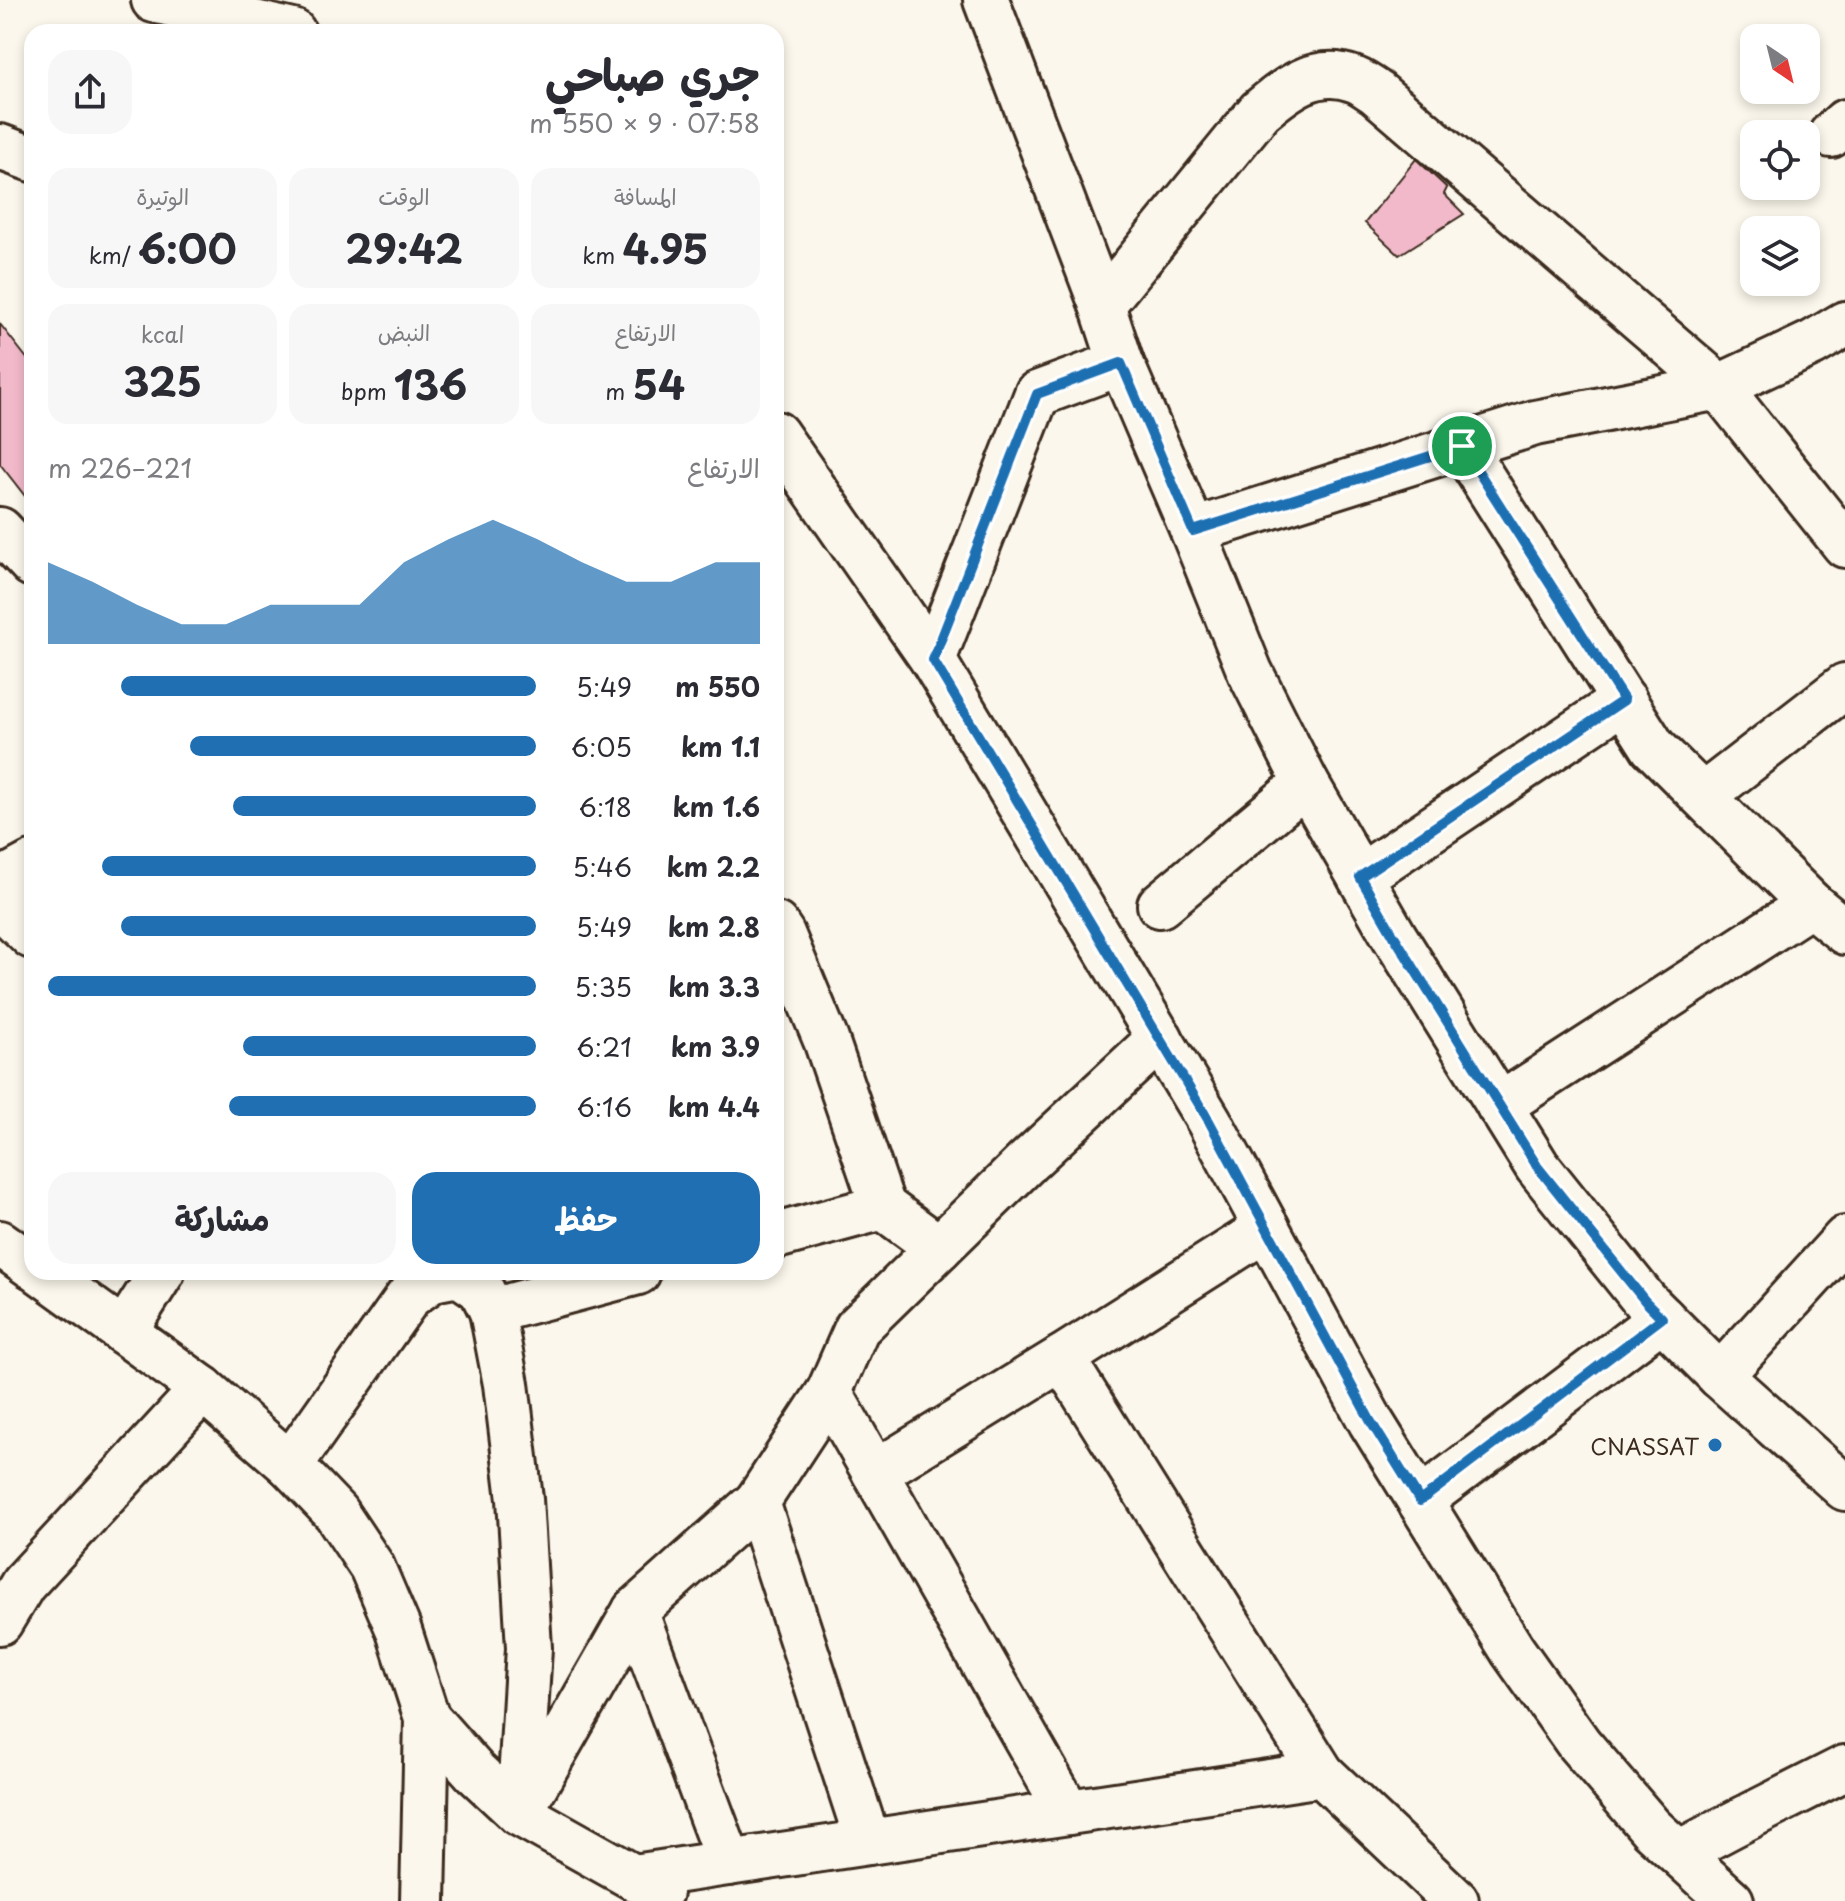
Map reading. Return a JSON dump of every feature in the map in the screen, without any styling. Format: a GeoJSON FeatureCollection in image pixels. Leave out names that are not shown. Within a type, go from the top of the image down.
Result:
{"type":"FeatureCollection","features":[{"type":"Feature","properties":{"kind":"street"},"geometry":{"type":"LineString","coordinates":[[154,0],[258,24]]}},
{"type":"Feature","properties":{"kind":"street"},"geometry":{"type":"LineString","coordinates":[[988,1],[1121,363],[1250,672],[1306,783],[1360,877],[1537,1166],[1645,1301],[1720,1376],[1845,1488]]}},
{"type":"Feature","properties":{"kind":"street"},"geometry":{"type":"LineString","coordinates":[[1102,305],[1260,111],[1288,87],[1324,74],[1354,79],[1376,92],[1719,387],[1845,545]]}},
{"type":"Feature","properties":{"kind":"street"},"geometry":{"type":"LineString","coordinates":[[0,147],[24,156]]}},
{"type":"Feature","properties":{"kind":"street"},"geometry":{"type":"LineString","coordinates":[[1193,531],[1535,423],[1719,387],[1813,343],[1845,324]]}},
{"type":"Feature","properties":{"kind":"street"},"geometry":{"type":"LineString","coordinates":[[933,660],[1037,394],[1121,363]]}},
{"type":"Feature","properties":{"kind":"street"},"geometry":{"type":"LineString","coordinates":[[784,446],[933,660],[1209,1121],[1371,1422],[1513,1651],[1579,1744],[1651,1828],[1731,1901]]}},
{"type":"Feature","properties":{"kind":"street"},"geometry":{"type":"LineString","coordinates":[[1462,446],[1653,747],[1811,904],[1845,932]]}},
{"type":"Feature","properties":{"kind":"street"},"geometry":{"type":"LineString","coordinates":[[0,530],[24,556]]}},
{"type":"Feature","properties":{"kind":"street"},"geometry":{"type":"LineString","coordinates":[[1703,796],[1845,686]]}},
{"type":"Feature","properties":{"kind":"street"},"geometry":{"type":"LineString","coordinates":[[1360,877],[1624,700]]}},
{"type":"Feature","properties":{"kind":"street"},"geometry":{"type":"LineString","coordinates":[[1160,905],[1306,783]]}},
{"type":"Feature","properties":{"kind":"street"},"geometry":{"type":"LineString","coordinates":[[13,919],[10,876],[24,868]]}},
{"type":"Feature","properties":{"kind":"street"},"geometry":{"type":"LineString","coordinates":[[1499,1106],[1811,904]]}},
{"type":"Feature","properties":{"kind":"street"},"geometry":{"type":"LineString","coordinates":[[784,939],[826,1040],[883,1207],[939,1248]]}},
{"type":"Feature","properties":{"kind":"street"},"geometry":{"type":"LineString","coordinates":[[519,1813],[635,1611],[757,1502],[829,1392],[857,1328],[1160,1038]]}},
{"type":"Feature","properties":{"kind":"street"},"geometry":{"type":"LineString","coordinates":[[784,1234],[883,1207]]}},
{"type":"Feature","properties":{"kind":"street"},"geometry":{"type":"LineString","coordinates":[[875,1473],[1267,1228]]}},
{"type":"Feature","properties":{"kind":"street"},"geometry":{"type":"LineString","coordinates":[[1720,1376],[1845,1239]]}},
{"type":"Feature","properties":{"kind":"street"},"geometry":{"type":"LineString","coordinates":[[0,1243],[24,1260]]}},
{"type":"Feature","properties":{"kind":"street"},"geometry":{"type":"LineString","coordinates":[[65,1280],[124,1332],[203,1389],[290,1465],[336,1513],[372,1567],[398,1628],[427,1718],[423,1901]]}},
{"type":"Feature","properties":{"kind":"street"},"geometry":{"type":"LineString","coordinates":[[124,1332],[157,1280]]}},
{"type":"Feature","properties":{"kind":"street"},"geometry":{"type":"LineString","coordinates":[[290,1465],[409,1296],[432,1280]]}},
{"type":"Feature","properties":{"kind":"street"},"geometry":{"type":"LineString","coordinates":[[468,1280],[481,1289],[492,1311],[506,1384],[520,1499],[529,1648],[519,1813]]}},
{"type":"Feature","properties":{"kind":"street"},"geometry":{"type":"LineString","coordinates":[[492,1311],[608,1280]]}},
{"type":"Feature","properties":{"kind":"street"},"geometry":{"type":"LineString","coordinates":[[1420,1501],[1662,1318]]}},
{"type":"Feature","properties":{"kind":"street"},"geometry":{"type":"LineString","coordinates":[[1062,1358],[1322,1774],[1456,1901]]}},
{"type":"Feature","properties":{"kind":"street"},"geometry":{"type":"LineString","coordinates":[[0,1622],[23,1584],[203,1389]]}},
{"type":"Feature","properties":{"kind":"street"},"geometry":{"type":"LineString","coordinates":[[829,1392],[1068,1812]]}},
{"type":"Feature","properties":{"kind":"street"},"geometry":{"type":"LineString","coordinates":[[757,1502],[868,1842]]}},
{"type":"Feature","properties":{"kind":"street"},"geometry":{"type":"LineString","coordinates":[[635,1611],[729,1863]]}},
{"type":"Feature","properties":{"kind":"street"},"geometry":{"type":"LineString","coordinates":[[427,1718],[475,1772],[519,1813],[676,1901]]}},
{"type":"Feature","properties":{"kind":"street"},"geometry":{"type":"LineString","coordinates":[[1679,1853],[1845,1768]]}},
{"type":"Feature","properties":{"kind":"street"},"geometry":{"type":"LineString","coordinates":[[634,1877],[1322,1774]]}},
{"type":"Feature","properties":{"kind":"building"},"geometry":{"type":"Polygon","coordinates":[[[1416,159],[1447,188],[1444,194],[1464,214],[1399,255],[1365,223],[1416,159]]]}},
{"type":"Feature","properties":{"kind":"building"},"geometry":{"type":"Polygon","coordinates":[[[0,324],[24,355],[24,495],[0,464],[0,324]]]}},
{"type":"Feature","properties":{"kind":"place","name":"CNASSAT"},"geometry":{"type":"Point","coordinates":[1715,1445]}},
{"type":"Feature","properties":{"kind":"route"},"geometry":{"type":"LineString","coordinates":[[1121,363],[1193,531],[1462,446],[1624,700],[1360,877],[1537,1166],[1662,1318],[1420,1501],[1371,1422],[1209,1121],[933,660],[1037,394],[1121,363]]}}]}
